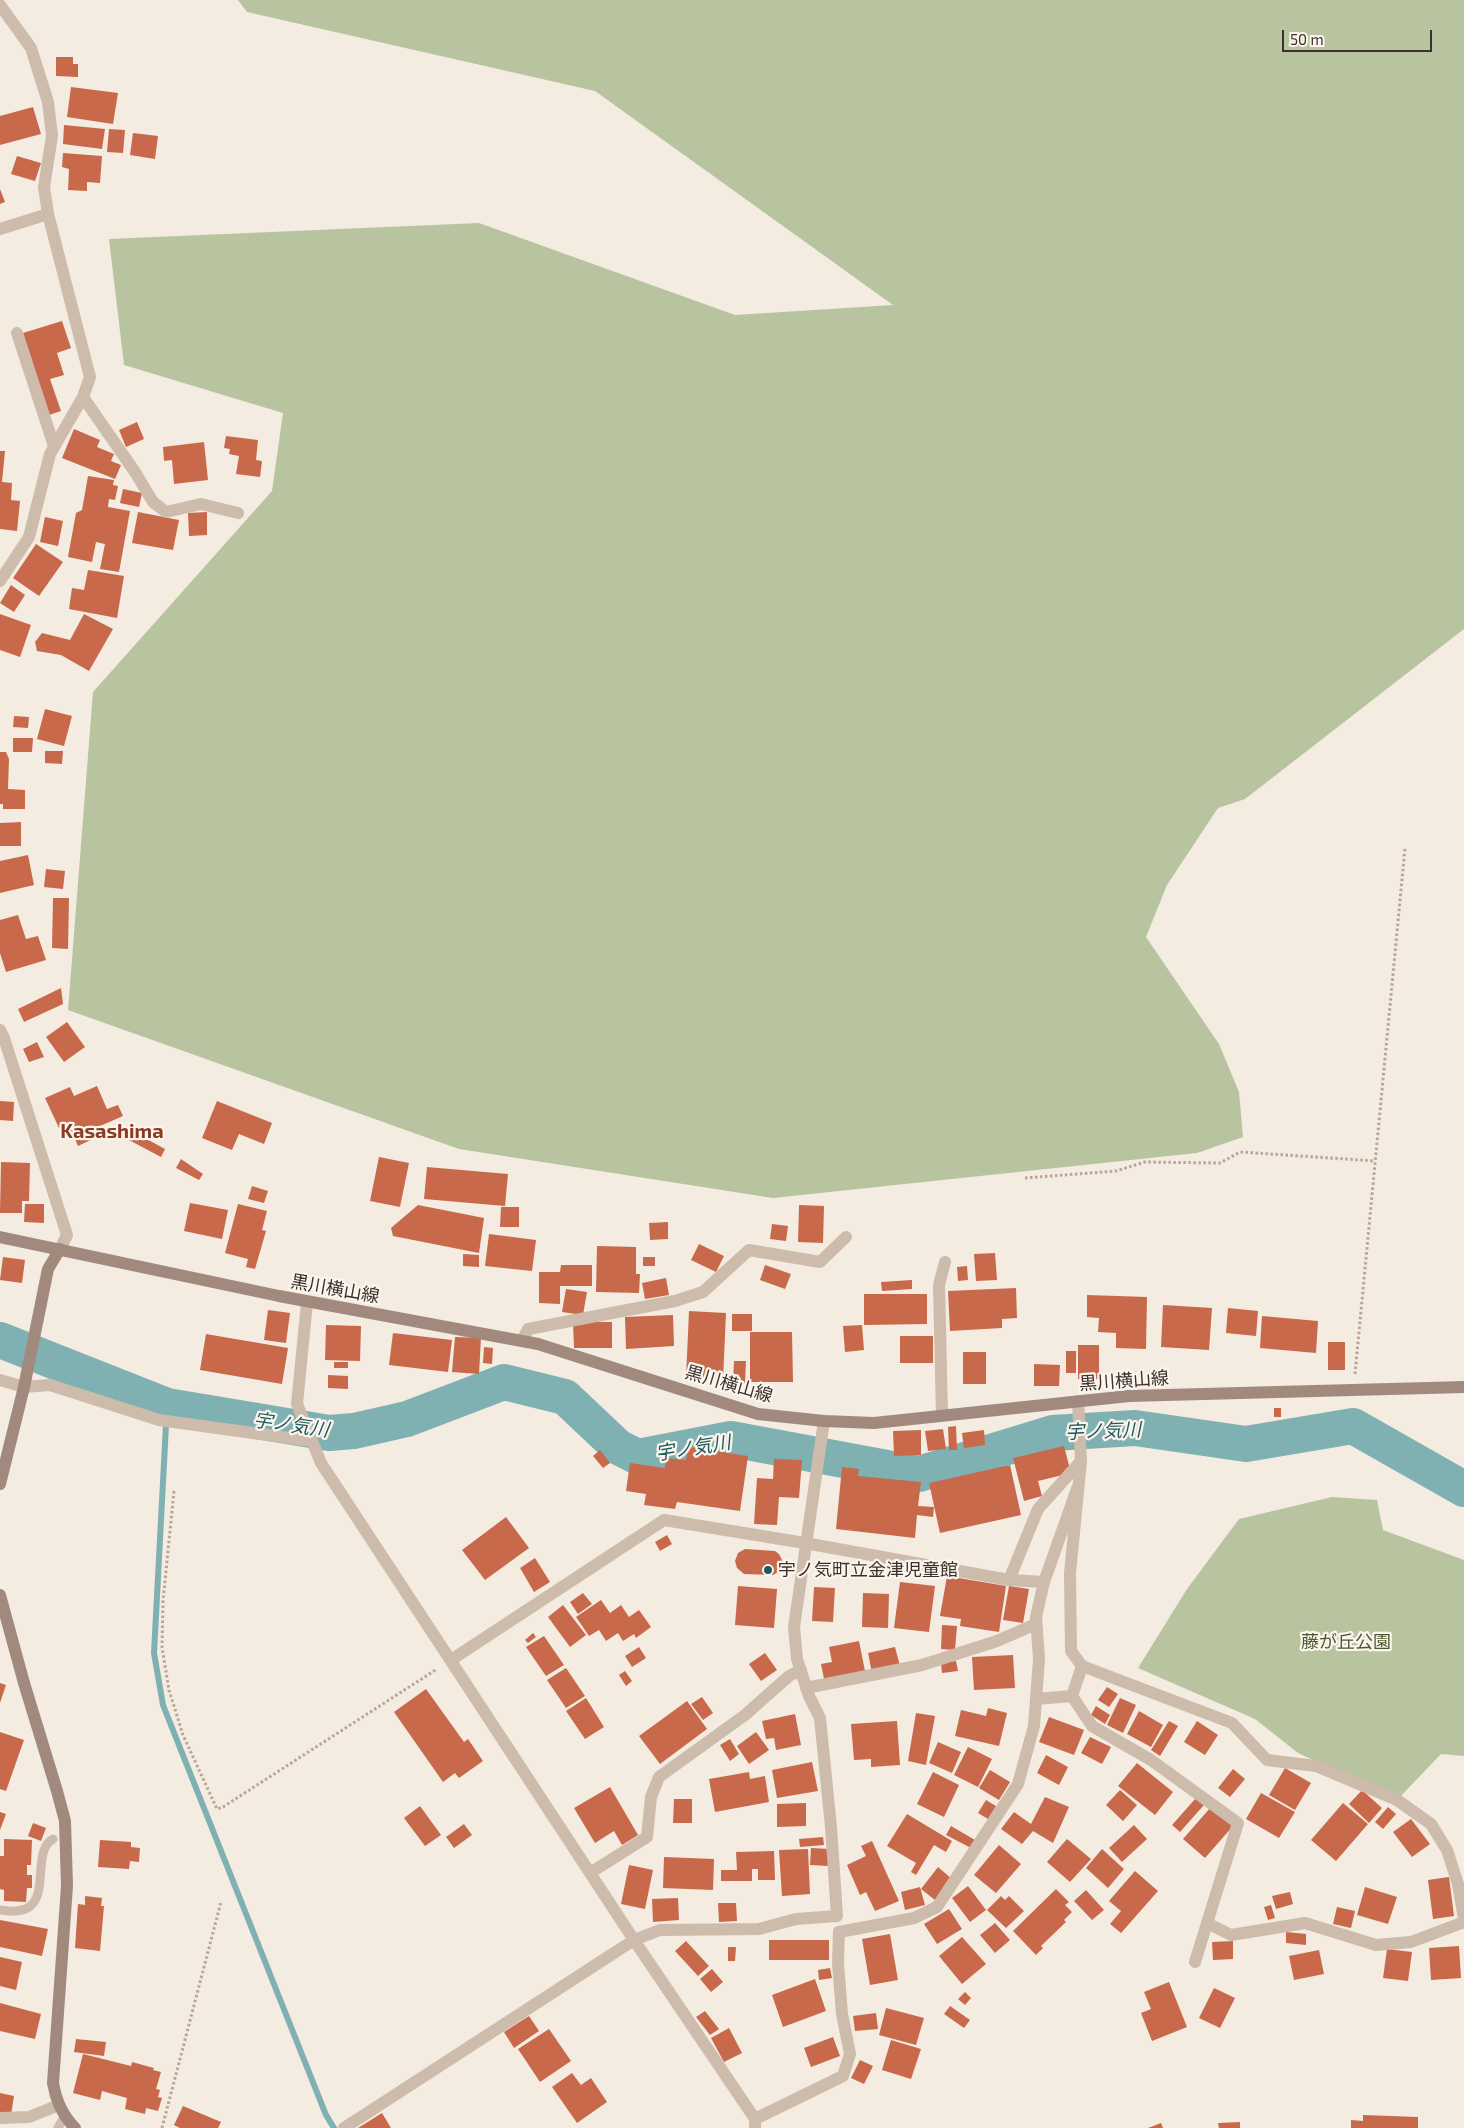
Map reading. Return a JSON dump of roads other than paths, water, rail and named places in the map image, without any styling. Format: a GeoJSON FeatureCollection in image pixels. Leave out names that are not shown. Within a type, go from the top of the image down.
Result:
{"type":"FeatureCollection","features":[{"type":"Feature","properties":{"kind":"main road","name":"黒川横山線"},"geometry":{"type":"LineString","coordinates":[[0,1237],[307,1302],[538,1344],[758,1414],[874,1422],[1128,1396],[1464,1387]]}},
{"type":"Feature","properties":{"kind":"main road"},"geometry":{"type":"LineString","coordinates":[[0,1484],[24,1387],[48,1269],[60,1249]]}},
{"type":"Feature","properties":{"kind":"main road"},"geometry":{"type":"LineString","coordinates":[[0,1595],[24,1683],[58,1791],[65,1821],[67,1894],[54,2083],[61,2122],[75,2128]]}},
{"type":"Feature","properties":{"kind":"street"},"geometry":{"type":"LineString","coordinates":[[0,5],[31,48],[48,102],[52,136],[44,187],[48,214],[90,377],[83,397],[50,454],[30,537],[0,581]]}},
{"type":"Feature","properties":{"kind":"street"},"geometry":{"type":"LineString","coordinates":[[0,230],[48,214]]}},
{"type":"Feature","properties":{"kind":"street"},"geometry":{"type":"LineString","coordinates":[[17,333],[54,446]]}},
{"type":"Feature","properties":{"kind":"street"},"geometry":{"type":"LineString","coordinates":[[83,397],[136,472],[153,502],[159,507],[166,512],[201,504],[238,512]]}},
{"type":"Feature","properties":{"kind":"street"},"geometry":{"type":"LineString","coordinates":[[0,1030],[67,1235],[60,1249]]}},
{"type":"Feature","properties":{"kind":"street"},"geometry":{"type":"LineString","coordinates":[[522,1341],[528,1329],[675,1301],[703,1292],[749,1250],[820,1262],[846,1237]]}},
{"type":"Feature","properties":{"kind":"street"},"geometry":{"type":"LineString","coordinates":[[942,1416],[939,1286],[945,1262]]}},
{"type":"Feature","properties":{"kind":"street"},"geometry":{"type":"LineString","coordinates":[[307,1302],[298,1404],[310,1439],[321,1463],[755,2123],[842,2076],[850,2054],[842,2014],[838,1963],[839,1932],[914,1918],[937,1907],[1018,1784],[1034,1726],[1039,1658],[1036,1617],[1044,1582],[1078,1486]]}},
{"type":"Feature","properties":{"kind":"street"},"geometry":{"type":"LineString","coordinates":[[0,1380],[24,1387],[50,1385],[159,1420],[310,1439]]}},
{"type":"Feature","properties":{"kind":"street"},"geometry":{"type":"LineString","coordinates":[[1078,1401],[1081,1461],[1070,1573],[1071,1650],[1082,1666],[1232,1723],[1266,1760],[1316,1766],[1397,1800],[1431,1824],[1446,1850],[1458,1884],[1464,1920],[1411,1942],[1376,1945],[1305,1923],[1231,1935],[1207,1923]]}},
{"type":"Feature","properties":{"kind":"street"},"geometry":{"type":"LineString","coordinates":[[344,2128],[634,1940],[660,1930],[759,1929],[796,1919],[837,1916],[831,1827],[820,1718],[806,1688],[797,1658],[794,1627],[824,1420]]}},
{"type":"Feature","properties":{"kind":"street"},"geometry":{"type":"LineString","coordinates":[[1009,1580],[1038,1510],[1081,1461]]}},
{"type":"Feature","properties":{"kind":"street"},"geometry":{"type":"LineString","coordinates":[[450,1660],[664,1520],[805,1542],[1009,1580],[1044,1582]]}},
{"type":"Feature","properties":{"kind":"street"},"geometry":{"type":"LineString","coordinates":[[806,1688],[922,1665],[997,1642],[1036,1624]]}},
{"type":"Feature","properties":{"kind":"street"},"geometry":{"type":"LineString","coordinates":[[1072,1696],[1082,1666]]}},
{"type":"Feature","properties":{"kind":"street"},"geometry":{"type":"LineString","coordinates":[[590,1873],[647,1837],[651,1797],[659,1776],[745,1715],[789,1676],[801,1670]]}},
{"type":"Feature","properties":{"kind":"street"},"geometry":{"type":"LineString","coordinates":[[1036,1699],[1072,1696]]}},
{"type":"Feature","properties":{"kind":"street"},"geometry":{"type":"LineString","coordinates":[[1072,1696],[1092,1726],[1151,1760],[1238,1823],[1195,1962]]}},
{"type":"Feature","properties":{"kind":"street"},"geometry":{"type":"LineString","coordinates":[[0,2118],[29,2117],[59,2104]]}},
{"type":"Feature","properties":{"kind":"lane"},"geometry":{"type":"LineString","coordinates":[[0,1910],[24,1911],[32,1903],[41,1881],[44,1850],[47,1842],[53,1839]]}},
{"type":"Feature","properties":{"kind":"waterway","name":"宇ノ気川"},"geometry":{"type":"LineString","coordinates":[[0,1340],[167,1406],[329,1433],[354,1431],[407,1419],[504,1382],[565,1397],[618,1447],[638,1457],[731,1439],[919,1474],[1053,1433],[1135,1428],[1246,1444],[1353,1426],[1464,1489]]}},
{"type":"Feature","properties":{"kind":"waterway"},"geometry":{"type":"LineString","coordinates":[[167,1406],[154,1653],[163,1705],[326,2115],[334,2128]]}},
{"type":"Feature","properties":{"kind":"place","name":"宇ノ気町立金津児童館"},"geometry":{"type":"Point","coordinates":[768,1570]}},
{"type":"Feature","properties":{"kind":"district","name":"Kasashima"},"geometry":{"type":"Point","coordinates":[112,1131]}},
{"type":"Feature","properties":{"kind":"park label","name":"藤が丘公園"},"geometry":{"type":"Point","coordinates":[1346,1642]}}]}
